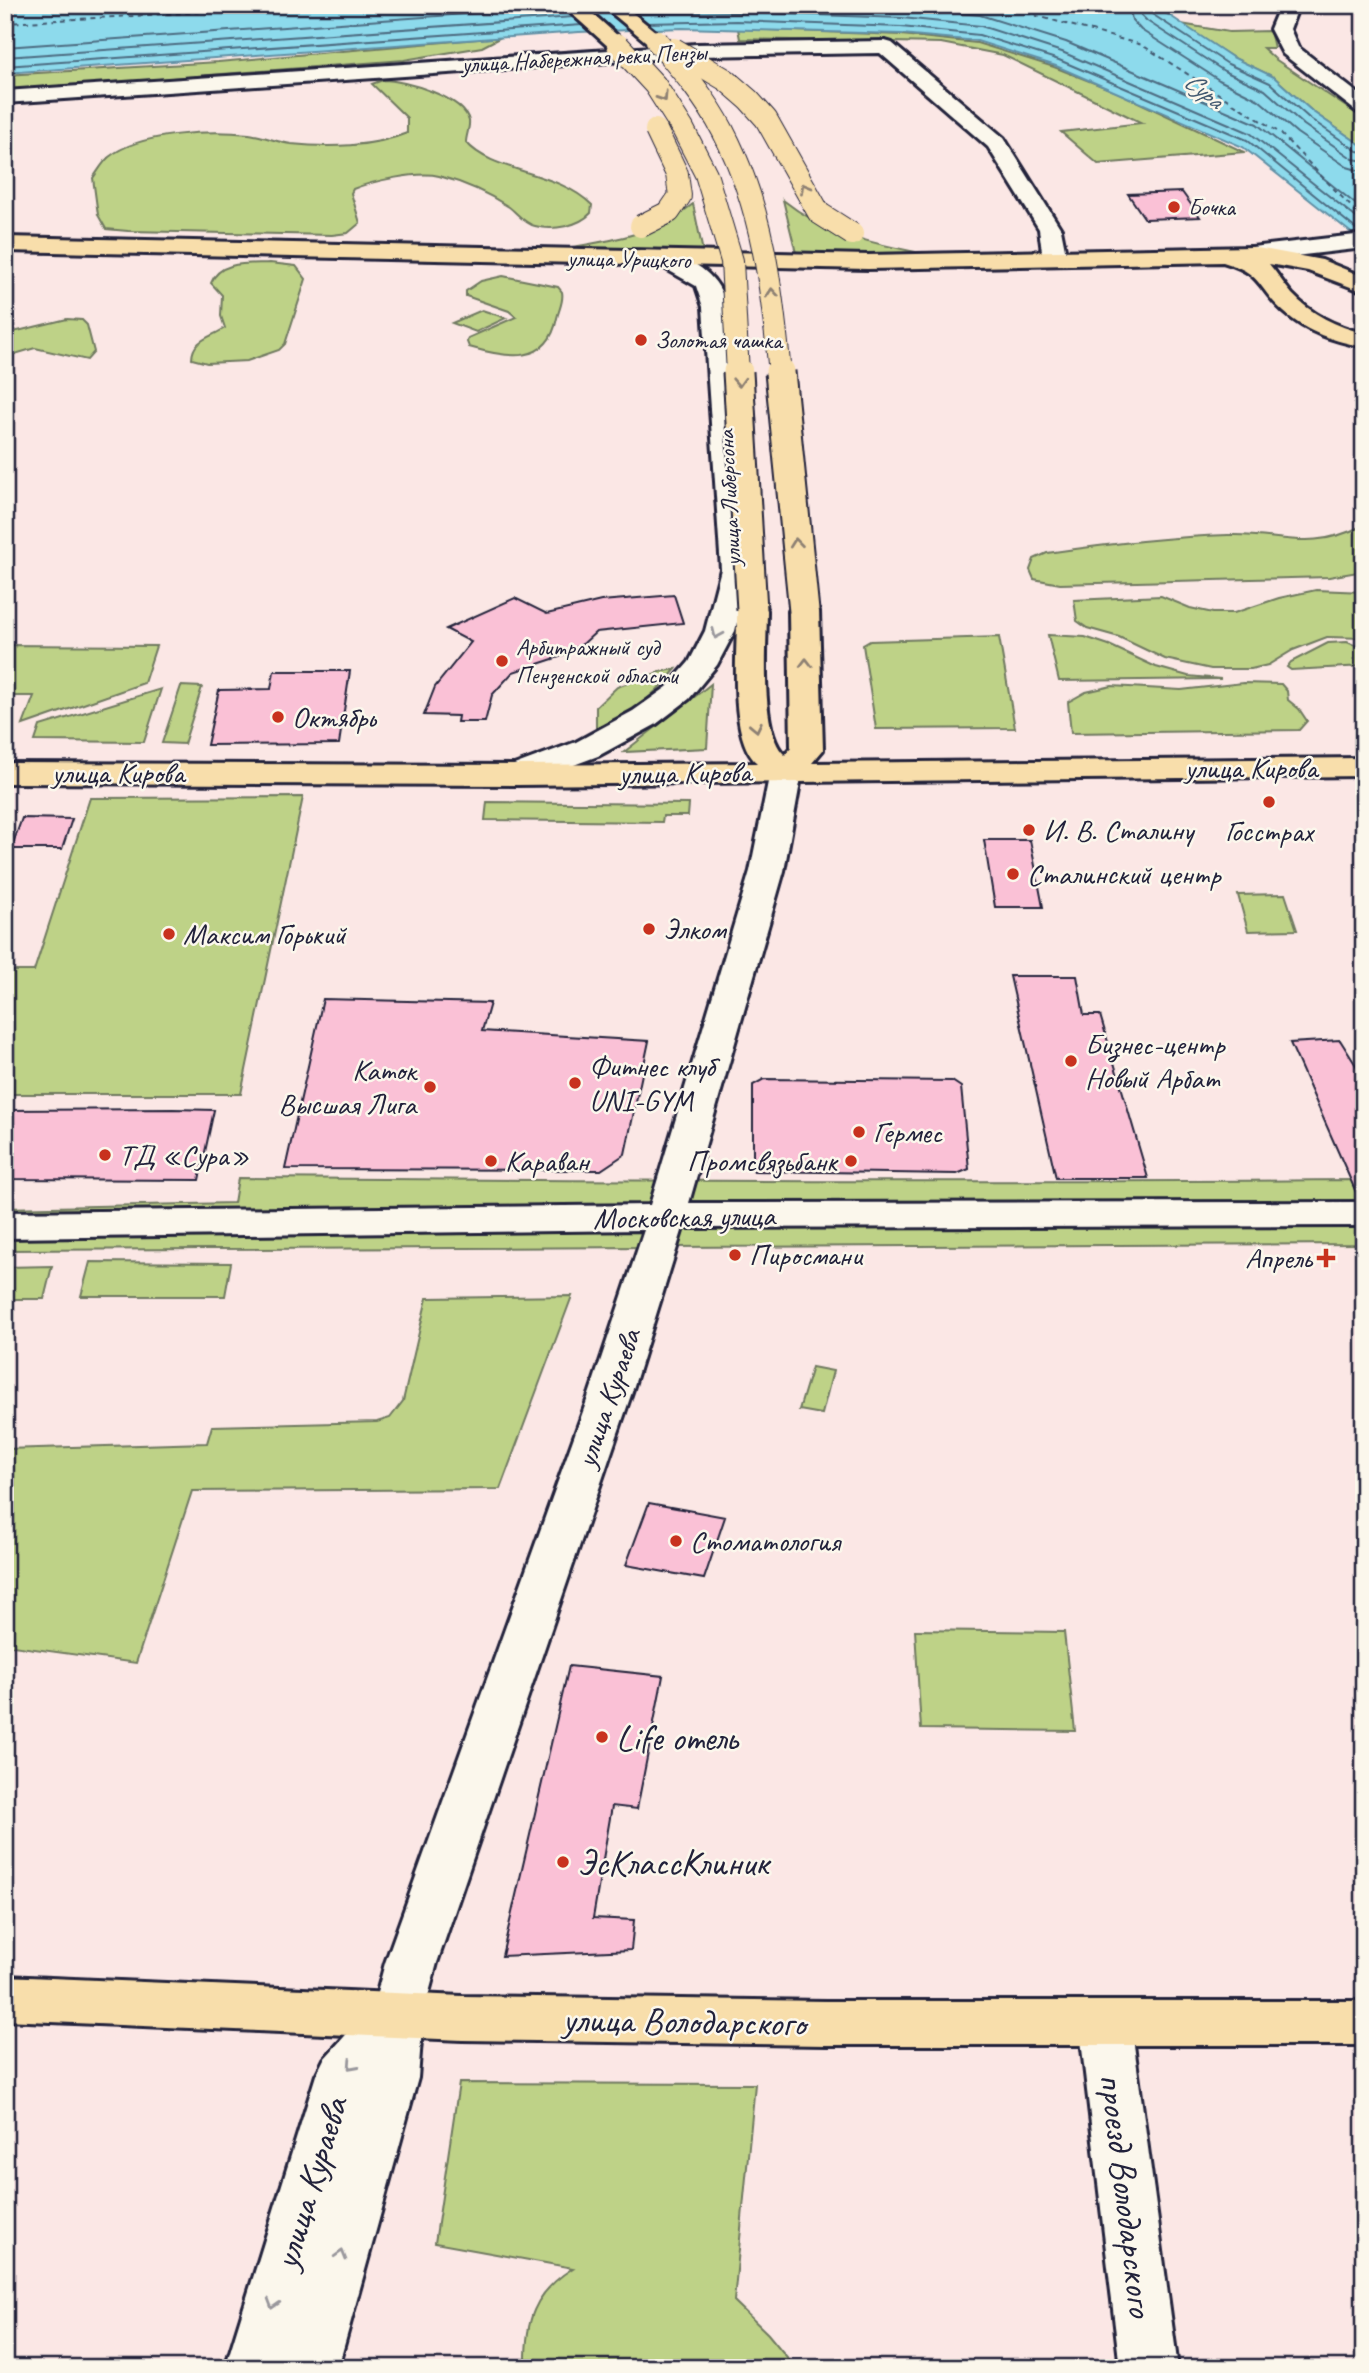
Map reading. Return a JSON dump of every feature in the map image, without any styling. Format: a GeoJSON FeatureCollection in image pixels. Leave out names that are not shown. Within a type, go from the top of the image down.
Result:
{"type":"FeatureCollection","features":[{"type":"Feature","properties":{"kind":"main road"},"geometry":{"type":"LineString","coordinates":[[571,5],[618,45],[655,85],[683,129],[706,174],[732,261],[752,610],[754,725],[764,753],[786,772],[807,750],[804,611],[770,274],[746,182],[723,130],[694,84],[657,41],[611,5]]}},
{"type":"Feature","properties":{"kind":"main road"},"geometry":{"type":"LineString","coordinates":[[657,41],[693,58],[726,80],[749,100],[766,119],[819,213],[852,234],[983,261]]}},
{"type":"Feature","properties":{"kind":"main road"},"geometry":{"type":"LineString","coordinates":[[495,255],[597,239],[641,226],[669,212],[680,196],[677,174],[618,45]]}},
{"type":"Feature","properties":{"kind":"main road","name":"улица Урицкого"},"geometry":{"type":"LineString","coordinates":[[5,244],[762,261],[983,261],[1252,254]]}},
{"type":"Feature","properties":{"kind":"main road"},"geometry":{"type":"LineString","coordinates":[[1252,254],[1314,265],[1364,285]]}},
{"type":"Feature","properties":{"kind":"main road"},"geometry":{"type":"LineString","coordinates":[[1222,255],[1259,265],[1284,299],[1318,306],[1364,295]]}},
{"type":"Feature","properties":{"kind":"main road"},"geometry":{"type":"LineString","coordinates":[[1318,306],[1330,331],[1363,340]]}},
{"type":"Feature","properties":{"kind":"main road","name":"улица Кирова"},"geometry":{"type":"LineString","coordinates":[[5,773],[517,775],[1364,767]]}},
{"type":"Feature","properties":{"kind":"main road","name":"улица Володарского"},"geometry":{"type":"LineString","coordinates":[[5,1998],[397,2015],[672,2022],[1364,2023]]}},
{"type":"Feature","properties":{"kind":"street"},"geometry":{"type":"LineString","coordinates":[[1290,5],[1280,29],[1290,50],[1364,108]]}},
{"type":"Feature","properties":{"kind":"street","name":"улица Набережная реки Пензы"},"geometry":{"type":"LineString","coordinates":[[5,97],[697,50],[885,47],[996,143],[1050,229],[1055,259]]}},
{"type":"Feature","properties":{"kind":"street"},"geometry":{"type":"LineString","coordinates":[[697,50],[762,261]]}},
{"type":"Feature","properties":{"kind":"street"},"geometry":{"type":"LineString","coordinates":[[1252,254],[1364,241]]}},
{"type":"Feature","properties":{"kind":"street","name":"улица Либерсона"},"geometry":{"type":"LineString","coordinates":[[517,775],[587,750],[644,718],[678,692],[702,665],[723,622],[736,569],[715,307],[712,289],[706,280],[667,260]]}},
{"type":"Feature","properties":{"kind":"street","name":"улица Кураева"},"geometry":{"type":"LineString","coordinates":[[309,2368],[391,2078],[397,2015],[411,1963],[611,1392],[668,1216],[673,1188],[767,871],[786,772]]}},
{"type":"Feature","properties":{"kind":"street","name":"Московская улица"},"geometry":{"type":"LineString","coordinates":[[5,1225],[668,1216],[1364,1214]]}},
{"type":"Feature","properties":{"kind":"street","name":"улица Кураева"},"geometry":{"type":"LineString","coordinates":[[254,2368],[343,2075],[397,2015]]}},
{"type":"Feature","properties":{"kind":"street","name":"проезд Володарского"},"geometry":{"type":"LineString","coordinates":[[1105,2023],[1149,2368]]}},
{"type":"Feature","properties":{"kind":"green space"},"geometry":{"type":"Polygon","coordinates":[[[1181,24],[1229,32],[1270,31],[1274,48],[1263,48],[1364,119],[1364,147],[1313,112],[1274,77],[1232,57],[1181,24]]]}},
{"type":"Feature","properties":{"kind":"green space"},"geometry":{"type":"Polygon","coordinates":[[[738,29],[901,35],[977,43],[1054,67],[1117,92],[1244,152],[1098,164],[1061,132],[1142,123],[1003,55],[941,43],[740,39],[738,29]]]}},
{"type":"Feature","properties":{"kind":"green space"},"geometry":{"type":"Polygon","coordinates":[[[501,37],[482,47],[404,60],[5,91],[5,75],[218,62],[501,37]]]}},
{"type":"Feature","properties":{"kind":"green space"},"geometry":{"type":"Polygon","coordinates":[[[383,80],[432,91],[456,104],[465,112],[469,121],[466,142],[477,152],[578,194],[592,205],[591,213],[580,221],[565,226],[535,226],[524,221],[509,207],[475,189],[439,176],[420,175],[383,180],[353,189],[351,193],[360,223],[348,233],[332,235],[128,231],[106,229],[98,215],[93,178],[109,157],[139,142],[216,132],[249,134],[291,144],[335,146],[365,144],[407,133],[407,118],[372,84],[383,80]]]}},
{"type":"Feature","properties":{"kind":"green space"},"geometry":{"type":"Polygon","coordinates":[[[783,200],[831,229],[866,241],[921,253],[796,253],[783,200]]]}},
{"type":"Feature","properties":{"kind":"green space"},"geometry":{"type":"Polygon","coordinates":[[[693,204],[703,252],[560,249],[630,236],[663,223],[693,204]]]}},
{"type":"Feature","properties":{"kind":"green space"},"geometry":{"type":"Polygon","coordinates":[[[270,263],[296,266],[306,279],[285,344],[279,350],[247,361],[207,363],[192,359],[199,343],[225,328],[221,316],[222,295],[211,283],[215,276],[221,270],[236,265],[270,263]]]}},
{"type":"Feature","properties":{"kind":"green space"},"geometry":{"type":"Polygon","coordinates":[[[503,276],[558,287],[562,292],[562,302],[552,333],[545,344],[524,355],[498,354],[469,347],[467,342],[468,338],[516,317],[509,311],[466,296],[466,291],[481,281],[503,276]]]}},
{"type":"Feature","properties":{"kind":"green space"},"geometry":{"type":"Polygon","coordinates":[[[482,310],[506,318],[476,332],[452,323],[482,310]]]}},
{"type":"Feature","properties":{"kind":"green space"},"geometry":{"type":"Polygon","coordinates":[[[67,319],[82,320],[87,325],[94,352],[87,360],[35,348],[5,357],[5,334],[67,319]]]}},
{"type":"Feature","properties":{"kind":"green space"},"geometry":{"type":"Polygon","coordinates":[[[1364,525],[1364,571],[1329,577],[1060,584],[1034,579],[1030,570],[1034,559],[1047,553],[1160,539],[1228,535],[1311,540],[1327,538],[1364,525]]]}},
{"type":"Feature","properties":{"kind":"green space"},"geometry":{"type":"Polygon","coordinates":[[[1316,590],[1364,592],[1364,638],[1327,637],[1293,650],[1268,665],[1251,669],[1211,669],[1165,659],[1119,637],[1087,628],[1077,621],[1074,600],[1161,596],[1190,608],[1213,613],[1234,613],[1279,598],[1316,590]]]}},
{"type":"Feature","properties":{"kind":"green space"},"geometry":{"type":"Polygon","coordinates":[[[1048,635],[1085,637],[1156,667],[1188,676],[1221,679],[1059,681],[1048,635]]]}},
{"type":"Feature","properties":{"kind":"green space"},"geometry":{"type":"Polygon","coordinates":[[[999,637],[1015,728],[876,729],[863,645],[870,641],[999,637]]]}},
{"type":"Feature","properties":{"kind":"green space"},"geometry":{"type":"Polygon","coordinates":[[[1347,642],[1364,649],[1364,666],[1291,670],[1287,667],[1291,662],[1328,643],[1347,642]]]}},
{"type":"Feature","properties":{"kind":"green space"},"geometry":{"type":"Polygon","coordinates":[[[5,645],[156,646],[144,683],[23,725],[34,696],[5,696],[5,645]]]}},
{"type":"Feature","properties":{"kind":"green space"},"geometry":{"type":"Polygon","coordinates":[[[676,669],[640,705],[596,730],[596,707],[617,687],[676,669]]]}},
{"type":"Feature","properties":{"kind":"green space"},"geometry":{"type":"Polygon","coordinates":[[[1243,683],[1281,684],[1287,691],[1288,700],[1299,709],[1307,721],[1299,730],[1071,733],[1068,702],[1086,692],[1112,686],[1181,690],[1243,683]]]}},
{"type":"Feature","properties":{"kind":"green space"},"geometry":{"type":"Polygon","coordinates":[[[711,684],[707,748],[624,752],[711,684]]]}},
{"type":"Feature","properties":{"kind":"green space"},"geometry":{"type":"Polygon","coordinates":[[[181,686],[202,687],[184,744],[162,743],[181,686]]]}},
{"type":"Feature","properties":{"kind":"green space"},"geometry":{"type":"Polygon","coordinates":[[[161,689],[144,742],[35,741],[40,726],[161,689]]]}},
{"type":"Feature","properties":{"kind":"green space"},"geometry":{"type":"Polygon","coordinates":[[[303,797],[241,1094],[5,1094],[5,971],[34,971],[90,798],[303,797]]]}},
{"type":"Feature","properties":{"kind":"green space"},"geometry":{"type":"Polygon","coordinates":[[[487,802],[689,804],[688,816],[663,816],[662,822],[485,820],[487,802]]]}},
{"type":"Feature","properties":{"kind":"green space"},"geometry":{"type":"Polygon","coordinates":[[[1285,894],[1297,930],[1248,931],[1238,895],[1285,894]]]}},
{"type":"Feature","properties":{"kind":"green space"},"geometry":{"type":"Polygon","coordinates":[[[238,1178],[1364,1180],[1364,1244],[5,1250],[5,1208],[234,1203],[238,1178]]]}},
{"type":"Feature","properties":{"kind":"green space"},"geometry":{"type":"Polygon","coordinates":[[[90,1262],[231,1263],[225,1296],[81,1296],[90,1262]]]}},
{"type":"Feature","properties":{"kind":"green space"},"geometry":{"type":"Polygon","coordinates":[[[52,1266],[44,1299],[5,1299],[5,1267],[52,1266]]]}},
{"type":"Feature","properties":{"kind":"green space"},"geometry":{"type":"Polygon","coordinates":[[[572,1296],[500,1489],[192,1491],[136,1663],[5,1645],[5,1449],[207,1443],[212,1426],[377,1422],[390,1418],[403,1401],[427,1298],[572,1296]]]}},
{"type":"Feature","properties":{"kind":"green space"},"geometry":{"type":"Polygon","coordinates":[[[812,1367],[833,1371],[822,1414],[799,1410],[812,1367]]]}},
{"type":"Feature","properties":{"kind":"green space"},"geometry":{"type":"Polygon","coordinates":[[[915,1630],[1064,1632],[1075,1731],[921,1729],[915,1630]]]}},
{"type":"Feature","properties":{"kind":"green space"},"geometry":{"type":"Polygon","coordinates":[[[459,2083],[755,2084],[734,2301],[768,2334],[796,2368],[526,2368],[527,2336],[534,2310],[549,2288],[573,2268],[435,2243],[459,2083]]]}},
{"type":"Feature","properties":{"kind":"water","name":"Сура"},"geometry":{"type":"Polygon","coordinates":[[[5,5],[1149,5],[1169,15],[1232,57],[1274,77],[1313,112],[1364,147],[1364,243],[1243,147],[1056,66],[977,41],[901,34],[682,28],[579,32],[5,73],[5,5]]]}},
{"type":"Feature","properties":{"kind":"building","name":"Бочка"},"geometry":{"type":"Polygon","coordinates":[[[1182,192],[1200,217],[1145,219],[1128,194],[1182,192]]]}},
{"type":"Feature","properties":{"kind":"building","name":"Арбитражный суд Пензенской области"},"geometry":{"type":"Polygon","coordinates":[[[674,595],[683,623],[596,632],[584,643],[559,657],[513,672],[492,695],[485,722],[457,722],[458,716],[424,715],[435,687],[471,642],[446,629],[515,598],[547,614],[601,601],[674,595]]]}},
{"type":"Feature","properties":{"kind":"building","name":"Октябрь"},"geometry":{"type":"Polygon","coordinates":[[[274,671],[350,671],[339,744],[207,745],[219,690],[271,689],[274,671]]]}},
{"type":"Feature","properties":{"kind":"building"},"geometry":{"type":"Polygon","coordinates":[[[22,818],[72,819],[62,849],[11,849],[22,818]]]}},
{"type":"Feature","properties":{"kind":"building","name":"Сталинский центр"},"geometry":{"type":"Polygon","coordinates":[[[984,840],[1030,840],[1043,907],[995,907],[984,840]]]}},
{"type":"Feature","properties":{"kind":"building","name":"Бизнес-центр Новый Арбат"},"geometry":{"type":"Polygon","coordinates":[[[1010,976],[1077,976],[1084,1015],[1100,1015],[1148,1178],[1056,1178],[1010,976]]]}},
{"type":"Feature","properties":{"kind":"building"},"geometry":{"type":"Polygon","coordinates":[[[323,999],[490,1003],[482,1031],[649,1041],[625,1154],[601,1170],[285,1169],[323,999]]]}},
{"type":"Feature","properties":{"kind":"building"},"geometry":{"type":"Polygon","coordinates":[[[1340,1040],[1364,1078],[1364,1199],[1359,1199],[1290,1043],[1340,1040]]]}},
{"type":"Feature","properties":{"kind":"building","name":"Гермес"},"geometry":{"type":"Polygon","coordinates":[[[764,1079],[952,1081],[961,1087],[969,1169],[957,1174],[753,1171],[753,1085],[764,1079]]]}},
{"type":"Feature","properties":{"kind":"building","name":"ТД «Сура»"},"geometry":{"type":"Polygon","coordinates":[[[5,1110],[214,1110],[199,1180],[5,1179],[5,1110]]]}},
{"type":"Feature","properties":{"kind":"building","name":"Стоматология"},"geometry":{"type":"Polygon","coordinates":[[[649,1503],[725,1517],[704,1579],[626,1565],[649,1503]]]}},
{"type":"Feature","properties":{"kind":"building"},"geometry":{"type":"Polygon","coordinates":[[[569,1666],[663,1676],[637,1809],[612,1806],[593,1918],[634,1920],[631,1950],[502,1956],[569,1666]]]}},
{"type":"Feature","properties":{"kind":"ferry route"},"geometry":{"type":"LineString","coordinates":[[5,23],[330,5]]}},
{"type":"Feature","properties":{"kind":"ferry route"},"geometry":{"type":"LineString","coordinates":[[979,5],[1023,12],[1142,45],[1280,133],[1364,220]]}},
{"type":"Feature","properties":{"kind":"place","name":"Бочка"},"geometry":{"type":"Point","coordinates":[1174,207]}},
{"type":"Feature","properties":{"kind":"place","name":"Золотая чашка"},"geometry":{"type":"Point","coordinates":[641,340]}},
{"type":"Feature","properties":{"kind":"place","name":"Арбитражный суд Пензенской области"},"geometry":{"type":"Point","coordinates":[502,661]}},
{"type":"Feature","properties":{"kind":"place","name":"Октябрь"},"geometry":{"type":"Point","coordinates":[278,717]}},
{"type":"Feature","properties":{"kind":"place","name":"Госстрах"},"geometry":{"type":"Point","coordinates":[1269,802]}},
{"type":"Feature","properties":{"kind":"place","name":"И. В. Сталину"},"geometry":{"type":"Point","coordinates":[1029,830]}},
{"type":"Feature","properties":{"kind":"place","name":"Сталинский центр"},"geometry":{"type":"Point","coordinates":[1013,874]}},
{"type":"Feature","properties":{"kind":"place","name":"Элком"},"geometry":{"type":"Point","coordinates":[649,929]}},
{"type":"Feature","properties":{"kind":"place","name":"Максим Горький"},"geometry":{"type":"Point","coordinates":[169,934]}},
{"type":"Feature","properties":{"kind":"place","name":"Бизнес-центр Новый Арбат"},"geometry":{"type":"Point","coordinates":[1071,1061]}},
{"type":"Feature","properties":{"kind":"place","name":"Фитнес клуб UNI-GYM"},"geometry":{"type":"Point","coordinates":[575,1083]}},
{"type":"Feature","properties":{"kind":"place","name":"Каток Высшая Лига"},"geometry":{"type":"Point","coordinates":[430,1087]}},
{"type":"Feature","properties":{"kind":"place","name":"Гермес"},"geometry":{"type":"Point","coordinates":[859,1132]}},
{"type":"Feature","properties":{"kind":"place","name":"ТД «Сура»"},"geometry":{"type":"Point","coordinates":[105,1155]}},
{"type":"Feature","properties":{"kind":"place","name":"Караван"},"geometry":{"type":"Point","coordinates":[491,1161]}},
{"type":"Feature","properties":{"kind":"place","name":"Промсвязьбанк"},"geometry":{"type":"Point","coordinates":[851,1161]}},
{"type":"Feature","properties":{"kind":"place","name":"Пиросмани"},"geometry":{"type":"Point","coordinates":[735,1255]}},
{"type":"Feature","properties":{"kind":"place","name":"Апрель"},"geometry":{"type":"Point","coordinates":[1326,1258]}},
{"type":"Feature","properties":{"kind":"place","name":"Стоматология"},"geometry":{"type":"Point","coordinates":[676,1541]}},
{"type":"Feature","properties":{"kind":"place","name":"Life отель"},"geometry":{"type":"Point","coordinates":[602,1737]}},
{"type":"Feature","properties":{"kind":"place","name":"ЭсКлассКлиник"},"geometry":{"type":"Point","coordinates":[563,1862]}}]}
